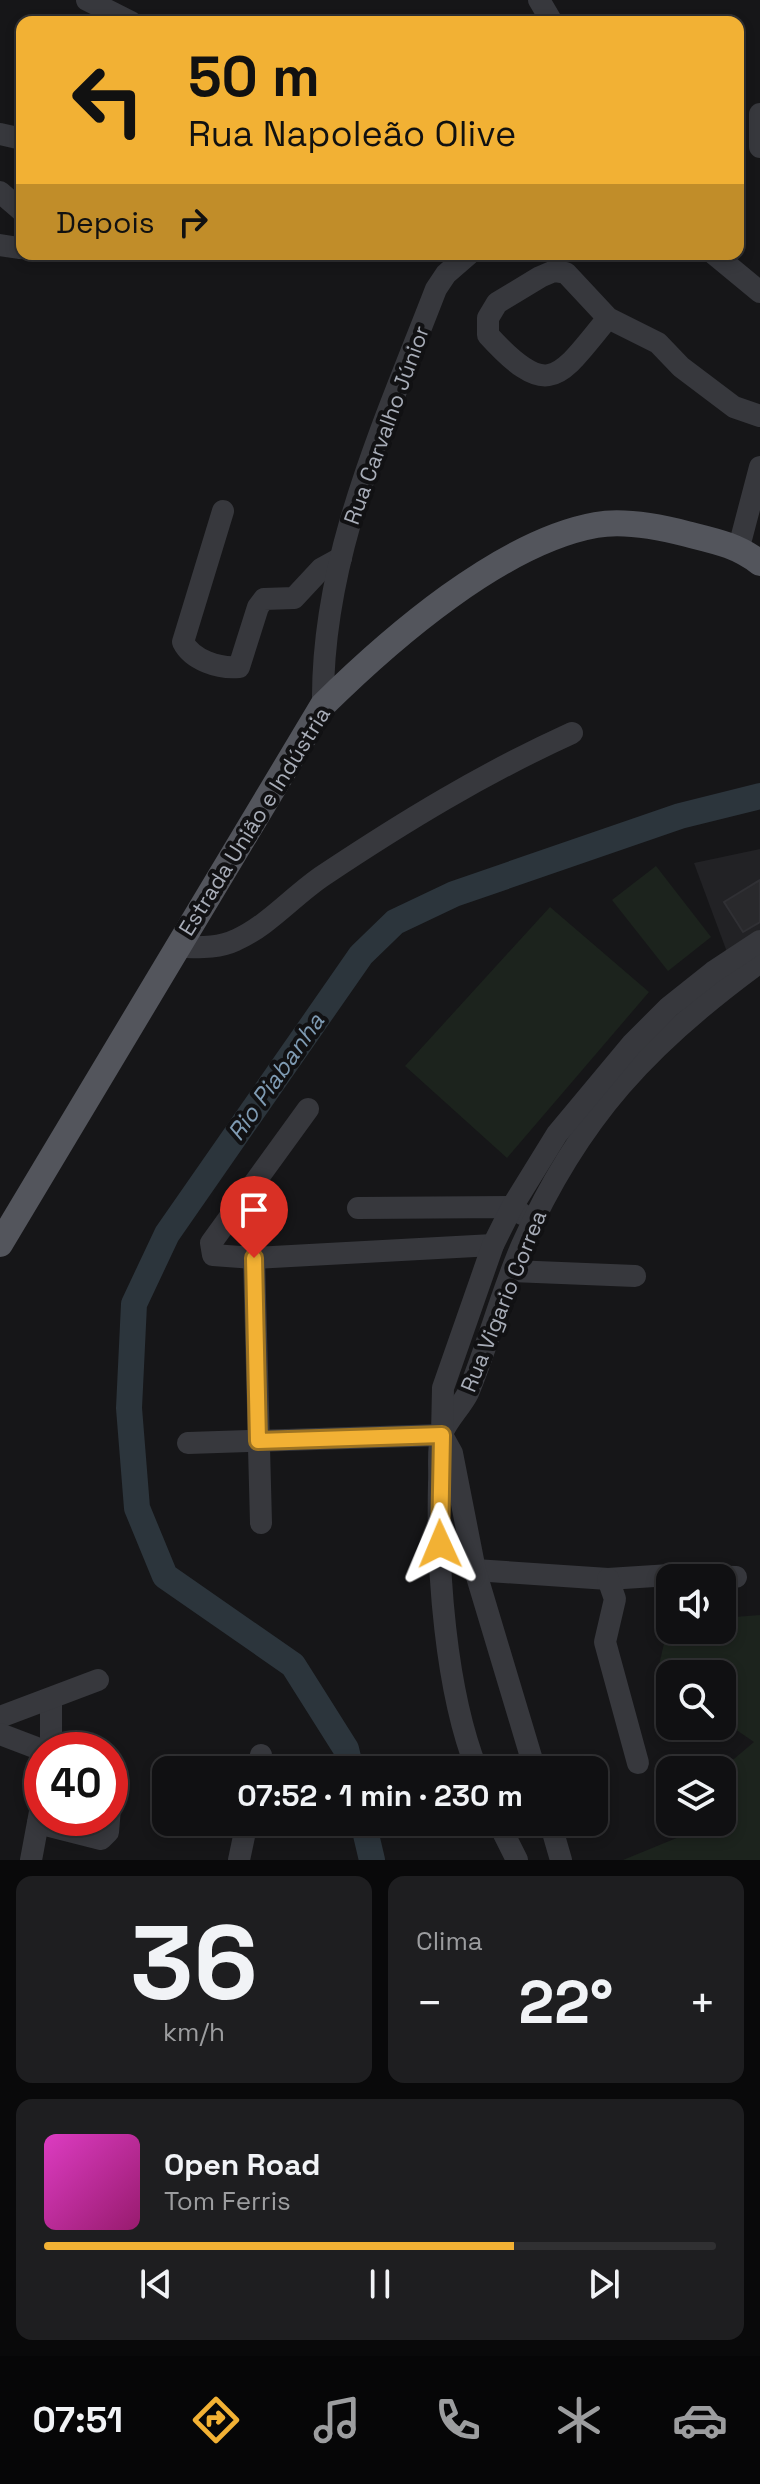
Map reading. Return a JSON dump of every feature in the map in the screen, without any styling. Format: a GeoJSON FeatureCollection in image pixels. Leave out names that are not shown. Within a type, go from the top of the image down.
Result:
{"type":"FeatureCollection","features":[{"type":"Feature","properties":{"kind":"main road","name":"Estrada União e Indústria"},"geometry":{"type":"LineString","coordinates":[[0,1244],[323,705],[384,645],[484,572],[547,542],[597,525],[659,527],[750,555]]}},
{"type":"Feature","properties":{"kind":"street"},"geometry":{"type":"LineString","coordinates":[[87,0],[119,16]]}},
{"type":"Feature","properties":{"kind":"street"},"geometry":{"type":"LineString","coordinates":[[760,114],[760,147]]}},
{"type":"Feature","properties":{"kind":"street"},"geometry":{"type":"LineString","coordinates":[[0,192],[16,206]]}},
{"type":"Feature","properties":{"kind":"street","name":"Rua Carvalho Júnior"},"geometry":{"type":"LineString","coordinates":[[323,705],[322,658],[341,558],[360,483],[436,289],[446,274],[462,260]]}},
{"type":"Feature","properties":{"kind":"street"},"geometry":{"type":"LineString","coordinates":[[721,260],[760,292]]}},
{"type":"Feature","properties":{"kind":"street"},"geometry":{"type":"LineString","coordinates":[[608,318],[563,372],[547,377],[514,364],[488,335],[488,318],[497,303],[554,271],[566,273],[608,318],[658,343],[681,367],[722,399],[760,416]]}},
{"type":"Feature","properties":{"kind":"street"},"geometry":{"type":"LineString","coordinates":[[750,555],[760,467]]}},
{"type":"Feature","properties":{"kind":"street"},"geometry":{"type":"LineString","coordinates":[[223,511],[183,642],[195,657],[228,668],[239,667],[258,607],[264,599],[294,598],[321,569],[341,558]]}},
{"type":"Feature","properties":{"kind":"street"},"geometry":{"type":"LineString","coordinates":[[176,947],[212,948],[237,940],[311,884],[435,801],[502,765],[572,733]]}},
{"type":"Feature","properties":{"kind":"street","name":"Rua Vigario Correa"},"geometry":{"type":"LineString","coordinates":[[531,1756],[475,1570],[462,1490],[452,1453],[442,1435],[443,1388],[493,1245],[512,1207],[557,1134],[632,1044],[690,1002],[760,941]]}},
{"type":"Feature","properties":{"kind":"street","name":"Rua Vigario Correa"},"geometry":{"type":"LineString","coordinates":[[442,1435],[467,1394],[512,1271],[533,1221],[565,1160],[600,1109],[690,1002],[760,962]]}},
{"type":"Feature","properties":{"kind":"street"},"geometry":{"type":"LineString","coordinates":[[308,1109],[211,1243],[213,1255],[254,1258],[493,1245]]}},
{"type":"Feature","properties":{"kind":"street"},"geometry":{"type":"LineString","coordinates":[[358,1208],[512,1207],[533,1221]]}},
{"type":"Feature","properties":{"kind":"street"},"geometry":{"type":"LineString","coordinates":[[254,1258],[261,1523]]}},
{"type":"Feature","properties":{"kind":"street"},"geometry":{"type":"LineString","coordinates":[[512,1271],[635,1276]]}},
{"type":"Feature","properties":{"kind":"street"},"geometry":{"type":"LineString","coordinates":[[188,1443],[442,1435],[439,1515],[441,1573],[456,1690],[473,1756]]}},
{"type":"Feature","properties":{"kind":"street"},"geometry":{"type":"LineString","coordinates":[[475,1570],[608,1579],[656,1576]]}},
{"type":"Feature","properties":{"kind":"street"},"geometry":{"type":"LineString","coordinates":[[608,1579],[615,1599],[605,1642],[638,1763]]}},
{"type":"Feature","properties":{"kind":"street"},"geometry":{"type":"LineString","coordinates":[[0,1717],[98,1680]]}},
{"type":"Feature","properties":{"kind":"street"},"geometry":{"type":"LineString","coordinates":[[51,1700],[51,1732]]}},
{"type":"Feature","properties":{"kind":"street"},"geometry":{"type":"LineString","coordinates":[[0,1734],[24,1743]]}},
{"type":"Feature","properties":{"kind":"street"},"geometry":{"type":"LineString","coordinates":[[31,1860],[36,1836]]}},
{"type":"Feature","properties":{"kind":"street"},"geometry":{"type":"LineString","coordinates":[[239,1860],[244,1836]]}},
{"type":"Feature","properties":{"kind":"street"},"geometry":{"type":"LineString","coordinates":[[505,1836],[517,1860]]}},
{"type":"Feature","properties":{"kind":"street"},"geometry":{"type":"LineString","coordinates":[[554,1836],[561,1860]]}},
{"type":"Feature","properties":{"kind":"shaded area"},"geometry":{"type":"Polygon","coordinates":[[[760,849],[760,931],[727,952],[694,863],[760,849]]]}},
{"type":"Feature","properties":{"kind":"shaded area"},"geometry":{"type":"Polygon","coordinates":[[[656,866],[711,937],[668,971],[612,900],[656,866]]]}},
{"type":"Feature","properties":{"kind":"shaded area"},"geometry":{"type":"Polygon","coordinates":[[[550,907],[649,992],[507,1158],[405,1066],[550,907]]]}},
{"type":"Feature","properties":{"kind":"shaded area"},"geometry":{"type":"Polygon","coordinates":[[[760,1615],[760,1860],[623,1860],[679,1836],[736,1836],[736,1757],[754,1742],[736,1730],[736,1660],[660,1660],[664,1644],[736,1644],[736,1617],[760,1615]]]}},
{"type":"Feature","properties":{"kind":"building"},"geometry":{"type":"Polygon","coordinates":[[[760,880],[760,922],[743,932],[724,902],[760,880]]]}},
{"type":"Feature","properties":{"kind":"waterway","name":"Rio Piabanha"},"geometry":{"type":"LineString","coordinates":[[348,1756],[293,1665],[165,1576],[137,1508],[129,1408],[134,1304],[167,1234],[361,955],[395,922],[454,894],[680,816],[760,796]]}},
{"type":"Feature","properties":{"kind":"waterway","name":"Rio Piabanha"},"geometry":{"type":"LineString","coordinates":[[366,1836],[372,1860]]}},
{"type":"Feature","properties":{"kind":"route"},"geometry":{"type":"LineString","coordinates":[[254,1258],[258,1441],[442,1435],[440,1544]]}}]}
